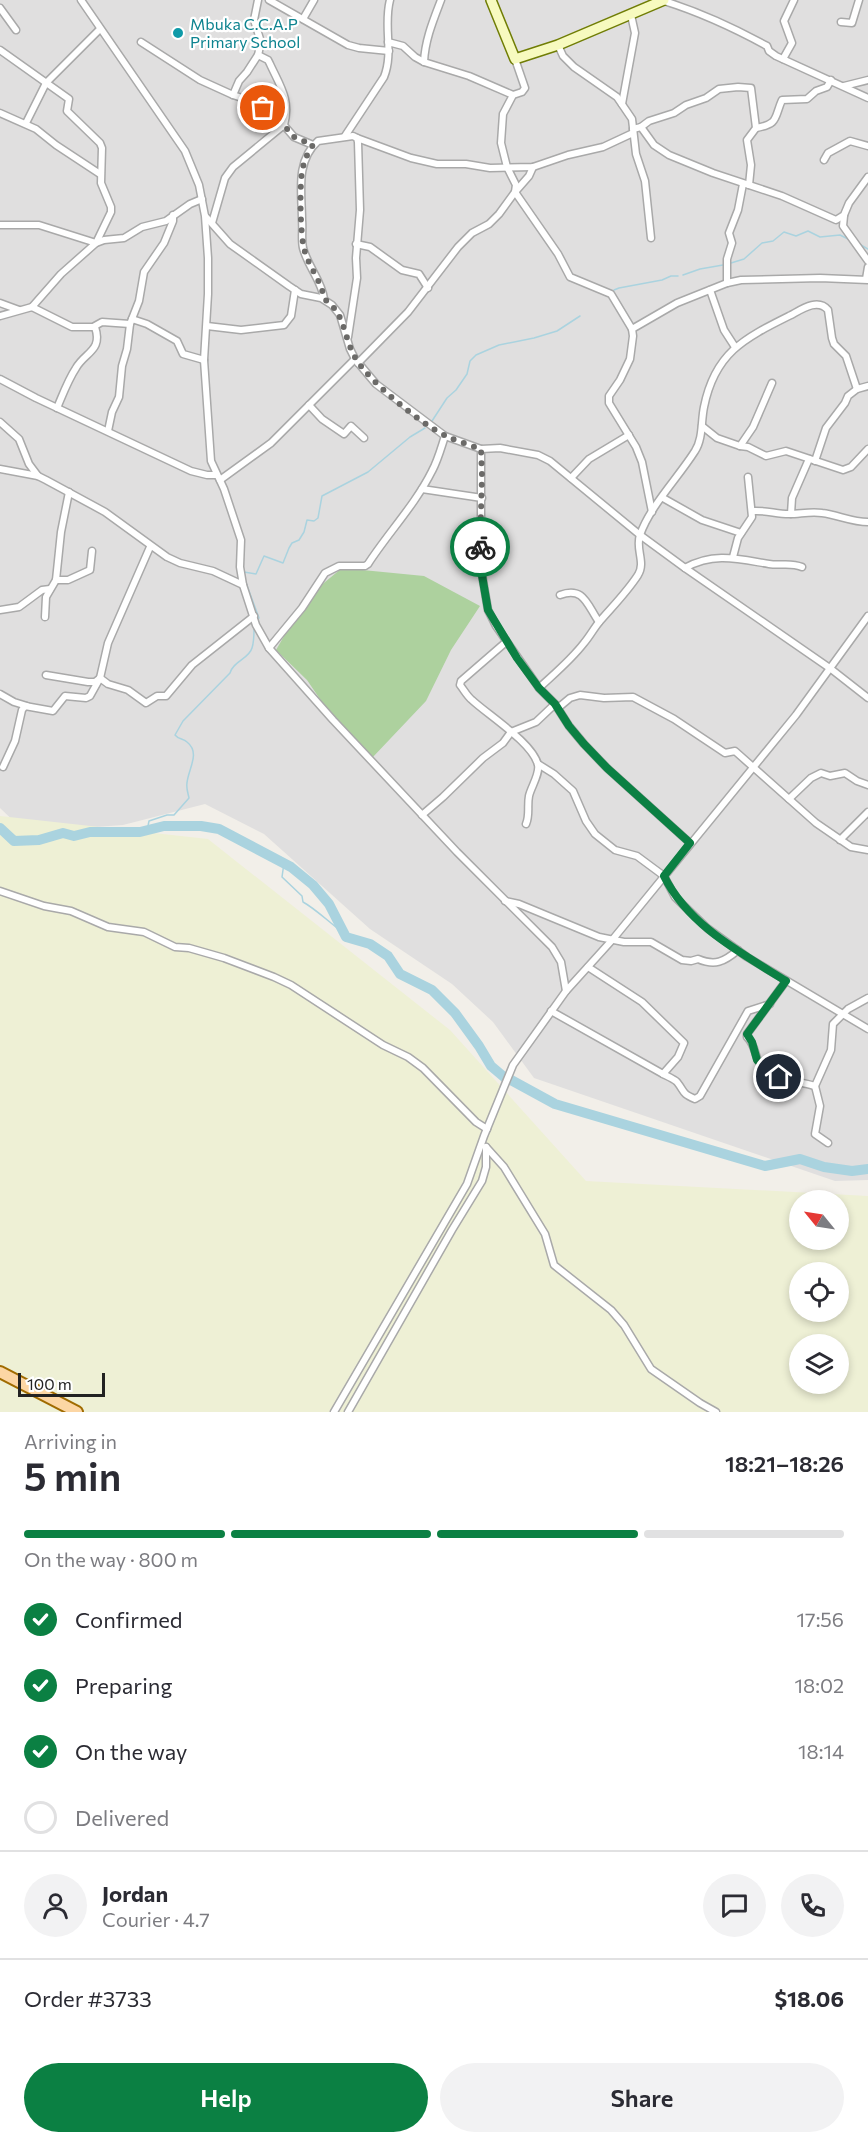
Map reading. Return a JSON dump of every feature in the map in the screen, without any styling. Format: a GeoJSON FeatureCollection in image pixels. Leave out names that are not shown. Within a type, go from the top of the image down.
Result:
{"type":"FeatureCollection","features":[{"type":"Feature","properties":{"kind":"main road"},"geometry":{"type":"LineString","coordinates":[[0,1372],[77,1412]]}},
{"type":"Feature","properties":{"kind":"street"},"geometry":{"type":"LineString","coordinates":[[81,0],[185,151],[194,168],[206,216],[208,258],[204,360],[211,461],[241,540],[240,567],[243,585],[261,635],[333,720],[504,901],[558,954],[564,973],[566,991]]}},
{"type":"Feature","properties":{"kind":"street"},"geometry":{"type":"LineString","coordinates":[[233,95],[239,81],[248,72],[258,55],[261,42],[254,20],[258,0]]}},
{"type":"Feature","properties":{"kind":"street"},"geometry":{"type":"LineString","coordinates":[[269,0],[348,45],[389,51]]}},
{"type":"Feature","properties":{"kind":"street"},"geometry":{"type":"LineString","coordinates":[[303,20],[314,0]]}},
{"type":"Feature","properties":{"kind":"street"},"geometry":{"type":"LineString","coordinates":[[345,136],[388,68],[386,13],[390,0]]}},
{"type":"Feature","properties":{"kind":"street"},"geometry":{"type":"LineString","coordinates":[[424,62],[430,29],[441,0]]}},
{"type":"Feature","properties":{"kind":"street"},"geometry":{"type":"LineString","coordinates":[[388,42],[403,46],[424,62],[469,76],[513,95],[522,92],[525,88],[491,0]]}},
{"type":"Feature","properties":{"kind":"street"},"geometry":{"type":"LineString","coordinates":[[515,59],[558,45],[664,0],[757,40],[768,46],[770,52],[783,59],[868,98]]}},
{"type":"Feature","properties":{"kind":"street"},"geometry":{"type":"LineString","coordinates":[[783,59],[792,43],[784,21],[794,0]]}},
{"type":"Feature","properties":{"kind":"street"},"geometry":{"type":"LineString","coordinates":[[841,22],[852,23],[859,0]]}},
{"type":"Feature","properties":{"kind":"street"},"geometry":{"type":"LineString","coordinates":[[0,8],[16,30]]}},
{"type":"Feature","properties":{"kind":"street"},"geometry":{"type":"LineString","coordinates":[[622,104],[635,33],[631,15]]}},
{"type":"Feature","properties":{"kind":"street"},"geometry":{"type":"LineString","coordinates":[[26,123],[46,83],[100,29]]}},
{"type":"Feature","properties":{"kind":"street"},"geometry":{"type":"LineString","coordinates":[[141,42],[200,80],[259,105],[275,115],[294,137],[313,145]]}},
{"type":"Feature","properties":{"kind":"street"},"geometry":{"type":"LineString","coordinates":[[558,45],[563,56],[574,67],[610,92],[632,119],[636,154],[645,181],[651,238]]}},
{"type":"Feature","properties":{"kind":"street"},"geometry":{"type":"LineString","coordinates":[[0,50],[69,99],[67,111],[100,143],[104,154],[100,174],[101,183],[111,212],[96,243]]}},
{"type":"Feature","properties":{"kind":"street"},"geometry":{"type":"LineString","coordinates":[[212,223],[225,178],[233,166],[284,125],[287,105],[285,96],[268,60],[258,55]]}},
{"type":"Feature","properties":{"kind":"street"},"geometry":{"type":"LineString","coordinates":[[727,283],[727,259],[732,243],[729,233],[751,165],[747,140],[756,128],[774,122],[782,100],[807,99],[814,92],[827,87],[831,80]]}},
{"type":"Feature","properties":{"kind":"street"},"geometry":{"type":"LineString","coordinates":[[843,86],[868,80]]}},
{"type":"Feature","properties":{"kind":"street"},"geometry":{"type":"LineString","coordinates":[[324,299],[323,288],[310,268],[302,238],[301,173],[313,145],[324,139],[353,136],[411,158],[437,164],[466,164],[484,168],[533,167],[568,155],[590,151],[649,121],[674,113],[686,105],[706,98],[719,89],[738,87],[752,89],[756,128]]}},
{"type":"Feature","properties":{"kind":"street"},"geometry":{"type":"LineString","coordinates":[[513,95],[503,114],[501,143],[507,166],[516,185],[515,192],[558,254],[570,277],[611,294],[632,328],[630,359],[609,396],[609,403],[629,435],[642,462],[652,512]]}},
{"type":"Feature","properties":{"kind":"street"},"geometry":{"type":"LineString","coordinates":[[0,113],[26,123],[100,174]]}},
{"type":"Feature","properties":{"kind":"street"},"geometry":{"type":"LineString","coordinates":[[641,127],[654,145],[669,155],[746,185],[782,196],[836,220],[844,215]]}},
{"type":"Feature","properties":{"kind":"street"},"geometry":{"type":"LineString","coordinates":[[348,341],[357,278],[356,244],[360,210],[357,138]]}},
{"type":"Feature","properties":{"kind":"street"},"geometry":{"type":"LineString","coordinates":[[824,160],[828,153],[850,141],[868,146]]}},
{"type":"Feature","properties":{"kind":"street"},"geometry":{"type":"LineString","coordinates":[[0,379],[191,471],[218,478],[271,443],[309,405],[389,333],[428,288],[458,247],[472,233],[489,224],[499,214],[529,176],[533,167]]}},
{"type":"Feature","properties":{"kind":"street"},"geometry":{"type":"LineString","coordinates":[[868,177],[849,203],[844,215],[843,226],[868,261]]}},
{"type":"Feature","properties":{"kind":"street"},"geometry":{"type":"LineString","coordinates":[[0,316],[32,307],[61,274],[96,243],[124,238],[142,227],[166,221],[202,199]]}},
{"type":"Feature","properties":{"kind":"street"},"geometry":{"type":"LineString","coordinates":[[108,431],[112,411],[119,397],[131,322],[139,301],[144,272],[164,243],[173,221],[173,215]]}},
{"type":"Feature","properties":{"kind":"street"},"geometry":{"type":"LineString","coordinates":[[206,216],[230,244],[295,290],[324,299],[337,309],[357,361],[384,391],[445,436],[481,449],[500,448],[538,455],[550,461],[640,535],[831,669],[868,698]]}},
{"type":"Feature","properties":{"kind":"street"},"geometry":{"type":"LineString","coordinates":[[0,225],[39,225],[96,243]]}},
{"type":"Feature","properties":{"kind":"street"},"geometry":{"type":"LineString","coordinates":[[356,244],[370,247],[402,270],[419,274],[428,288]]}},
{"type":"Feature","properties":{"kind":"street"},"geometry":{"type":"LineString","coordinates":[[632,328],[677,303],[727,283],[741,280],[867,280],[868,267]]}},
{"type":"Feature","properties":{"kind":"street"},"geometry":{"type":"LineString","coordinates":[[207,326],[241,330],[284,325],[291,316],[295,290]]}},
{"type":"Feature","properties":{"kind":"street"},"geometry":{"type":"LineString","coordinates":[[710,290],[724,330],[735,347]]}},
{"type":"Feature","properties":{"kind":"street"},"geometry":{"type":"LineString","coordinates":[[0,303],[20,310]]}},
{"type":"Feature","properties":{"kind":"street"},"geometry":{"type":"LineString","coordinates":[[539,688],[574,654],[621,599],[640,572],[642,564],[638,543],[640,535],[652,512],[697,449],[704,406],[711,384],[718,369],[735,347],[750,336],[808,306],[820,304],[828,309],[834,344],[846,357],[857,389]]}},
{"type":"Feature","properties":{"kind":"street"},"geometry":{"type":"LineString","coordinates":[[32,307],[72,327],[95,327],[102,322],[147,324],[177,341],[183,354],[204,360]]}},
{"type":"Feature","properties":{"kind":"street"},"geometry":{"type":"LineString","coordinates":[[57,408],[74,370],[93,351],[96,337],[95,327]]}},
{"type":"Feature","properties":{"kind":"street"},"geometry":{"type":"LineString","coordinates":[[740,446],[753,427],[772,383]]}},
{"type":"Feature","properties":{"kind":"street"},"geometry":{"type":"LineString","coordinates":[[791,514],[792,498],[826,428],[848,396],[857,389],[868,386]]}},
{"type":"Feature","properties":{"kind":"street"},"geometry":{"type":"LineString","coordinates":[[309,405],[322,419],[344,434],[351,426],[364,438]]}},
{"type":"Feature","properties":{"kind":"street"},"geometry":{"type":"LineString","coordinates":[[0,422],[19,439],[29,464],[38,476]]}},
{"type":"Feature","properties":{"kind":"street"},"geometry":{"type":"LineString","coordinates":[[702,426],[717,438],[748,447],[766,456],[786,451],[843,470],[851,467],[868,449]]}},
{"type":"Feature","properties":{"kind":"street"},"geometry":{"type":"LineString","coordinates":[[571,478],[589,459],[629,435]]}},
{"type":"Feature","properties":{"kind":"street"},"geometry":{"type":"LineString","coordinates":[[270,648],[302,608],[325,573],[339,566],[368,564],[422,489],[438,458],[445,436]]}},
{"type":"Feature","properties":{"kind":"street"},"geometry":{"type":"LineString","coordinates":[[481,449],[482,498],[479,558],[488,610],[506,642],[569,726],[607,768],[690,843]]}},
{"type":"Feature","properties":{"kind":"street"},"geometry":{"type":"LineString","coordinates":[[0,469],[38,476],[105,512],[150,547],[173,560],[213,571],[243,585]]}},
{"type":"Feature","properties":{"kind":"street"},"geometry":{"type":"LineString","coordinates":[[733,557],[752,511],[748,477]]}},
{"type":"Feature","properties":{"kind":"street"},"geometry":{"type":"LineString","coordinates":[[422,489],[482,498]]}},
{"type":"Feature","properties":{"kind":"street"},"geometry":{"type":"LineString","coordinates":[[45,617],[46,597],[56,580],[61,531],[69,492]]}},
{"type":"Feature","properties":{"kind":"street"},"geometry":{"type":"LineString","coordinates":[[663,498],[702,520],[741,533]]}},
{"type":"Feature","properties":{"kind":"street"},"geometry":{"type":"LineString","coordinates":[[752,511],[766,510],[780,514],[819,512],[858,522],[868,522]]}},
{"type":"Feature","properties":{"kind":"street"},"geometry":{"type":"LineString","coordinates":[[0,694],[14,702],[53,711],[65,696],[88,698],[100,678],[108,643],[150,547]]}},
{"type":"Feature","properties":{"kind":"street"},"geometry":{"type":"LineString","coordinates":[[56,580],[68,580],[90,570],[92,551]]}},
{"type":"Feature","properties":{"kind":"street"},"geometry":{"type":"LineString","coordinates":[[685,568],[700,561],[733,557],[769,564],[790,563],[802,567]]}},
{"type":"Feature","properties":{"kind":"street"},"geometry":{"type":"LineString","coordinates":[[0,610],[19,607],[42,590],[50,589]]}},
{"type":"Feature","properties":{"kind":"street"},"geometry":{"type":"LineString","coordinates":[[560,595],[576,592],[584,599],[599,622]]}},
{"type":"Feature","properties":{"kind":"street"},"geometry":{"type":"LineString","coordinates":[[100,678],[108,684],[128,690],[146,703],[157,696],[166,696],[192,665],[254,616]]}},
{"type":"Feature","properties":{"kind":"street"},"geometry":{"type":"LineString","coordinates":[[334,1412],[471,1175],[509,1072],[566,991],[614,939],[754,767],[831,669],[868,616]]}},
{"type":"Feature","properties":{"kind":"street"},"geometry":{"type":"LineString","coordinates":[[506,642],[467,675],[461,681],[460,686],[471,700],[529,749],[538,764],[554,774],[573,791],[586,821],[595,834],[615,850],[637,856],[664,876],[675,897],[687,911],[738,950],[868,1029]]}},
{"type":"Feature","properties":{"kind":"street"},"geometry":{"type":"LineString","coordinates":[[46,675],[88,682],[100,678]]}},
{"type":"Feature","properties":{"kind":"street"},"geometry":{"type":"LineString","coordinates":[[422,815],[483,758],[503,743],[511,732],[536,722],[570,698],[580,695],[604,699],[633,697],[674,719],[725,753],[735,751],[840,840],[850,847],[868,850]]}},
{"type":"Feature","properties":{"kind":"street"},"geometry":{"type":"LineString","coordinates":[[3,767],[15,741],[22,710],[27,706]]}},
{"type":"Feature","properties":{"kind":"street"},"geometry":{"type":"LineString","coordinates":[[526,824],[529,819],[529,796],[538,764]]}},
{"type":"Feature","properties":{"kind":"street"},"geometry":{"type":"LineString","coordinates":[[789,799],[811,778],[821,773],[830,776],[845,773],[856,781],[868,785]]}},
{"type":"Feature","properties":{"kind":"street"},"geometry":{"type":"LineString","coordinates":[[840,840],[868,812]]}},
{"type":"Feature","properties":{"kind":"street"},"geometry":{"type":"LineString","coordinates":[[0,891],[44,906],[71,911],[108,927],[150,933],[175,946],[224,958],[274,977],[383,1045],[408,1057],[423,1068],[476,1122],[487,1129]]}},
{"type":"Feature","properties":{"kind":"street"},"geometry":{"type":"LineString","coordinates":[[504,901],[519,904],[599,937],[624,942],[651,942],[682,960],[698,959],[708,963],[719,963],[738,950]]}},
{"type":"Feature","properties":{"kind":"street"},"geometry":{"type":"LineString","coordinates":[[588,967],[642,1002],[684,1043],[678,1058],[663,1074]]}},
{"type":"Feature","properties":{"kind":"street"},"geometry":{"type":"LineString","coordinates":[[786,981],[747,1034],[757,1060],[771,1073],[815,1086]]}},
{"type":"Feature","properties":{"kind":"street"},"geometry":{"type":"LineString","coordinates":[[828,1143],[814,1134],[820,1106],[815,1086],[831,1050],[833,1024],[843,1014],[868,998]]}},
{"type":"Feature","properties":{"kind":"street"},"geometry":{"type":"LineString","coordinates":[[551,1011],[677,1082],[679,1089],[695,1099],[700,1096],[747,1011],[770,1004]]}},
{"type":"Feature","properties":{"kind":"street"},"geometry":{"type":"LineString","coordinates":[[348,1412],[483,1180],[486,1167],[484,1136]]}},
{"type":"Feature","properties":{"kind":"street"},"geometry":{"type":"LineString","coordinates":[[486,1147],[504,1167],[545,1234],[554,1265],[611,1310],[624,1325],[651,1369],[716,1412]]}},
{"type":"Feature","properties":{"kind":"shaded area"},"geometry":{"type":"Polygon","coordinates":[[[0,0],[868,0],[868,1180],[835,1181],[534,1078],[493,1022],[452,984],[370,929],[264,834],[205,804],[123,825],[25,832],[0,808],[0,0]]]}},
{"type":"Feature","properties":{"kind":"green space"},"geometry":{"type":"Polygon","coordinates":[[[342,568],[424,576],[480,606],[451,650],[426,701],[372,758],[328,711],[307,680],[276,650],[319,587],[342,568]]]}},
{"type":"Feature","properties":{"kind":"green space"},"geometry":{"type":"Polygon","coordinates":[[[0,816],[208,839],[450,1030],[586,1181],[789,1192],[789,1250],[849,1250],[849,1195],[868,1196],[868,1412],[0,1412],[0,816]]]}},
{"type":"Feature","properties":{"kind":"waterway"},"geometry":{"type":"LineString","coordinates":[[731,263],[744,259],[762,243],[773,241],[784,232],[796,236],[808,231],[820,237],[840,235],[848,239]]}},
{"type":"Feature","properties":{"kind":"waterway"},"geometry":{"type":"LineString","coordinates":[[861,245],[868,249]]}},
{"type":"Feature","properties":{"kind":"waterway"},"geometry":{"type":"LineString","coordinates":[[683,275],[723,265]]}},
{"type":"Feature","properties":{"kind":"waterway"},"geometry":{"type":"LineString","coordinates":[[614,290],[678,276]]}},
{"type":"Feature","properties":{"kind":"waterway"},"geometry":{"type":"LineString","coordinates":[[432,421],[467,374],[470,361],[476,355],[499,345],[557,331],[580,316]]}},
{"type":"Feature","properties":{"kind":"waterway"},"geometry":{"type":"LineString","coordinates":[[244,572],[256,574],[264,556],[283,563],[292,543],[299,540],[304,532],[307,520],[314,521],[318,518],[322,496],[368,472],[410,437],[425,428]]}},
{"type":"Feature","properties":{"kind":"waterway"},"geometry":{"type":"LineString","coordinates":[[245,580],[259,618],[257,620]]}},
{"type":"Feature","properties":{"kind":"waterway"},"geometry":{"type":"LineString","coordinates":[[147,831],[149,821],[174,815],[189,798],[187,785],[193,751],[187,742],[175,735],[183,721],[230,673],[234,666],[248,655],[253,643],[254,629]]}},
{"type":"Feature","properties":{"kind":"waterway"},"geometry":{"type":"LineString","coordinates":[[0,828],[14,841],[39,840],[63,833],[74,836],[90,832],[140,832],[164,826],[201,826],[219,829],[291,867],[313,885],[329,904],[346,937],[370,944],[388,956],[400,974],[432,990],[455,1013],[491,1066],[504,1077]]}},
{"type":"Feature","properties":{"kind":"waterway"},"geometry":{"type":"LineString","coordinates":[[284,863],[282,877],[302,896],[303,902],[345,934]]}},
{"type":"Feature","properties":{"kind":"waterway"},"geometry":{"type":"LineString","coordinates":[[511,1080],[555,1104],[765,1166],[800,1159],[824,1167],[852,1171],[868,1169]]}},
{"type":"Feature","properties":{"kind":"way so far"},"geometry":{"type":"LineString","coordinates":[[263,108],[275,115],[294,137],[313,145],[301,173],[303,248],[310,268],[323,288],[324,299],[337,309],[340,315],[350,349],[356,359],[384,391],[445,436],[481,449],[480,547]]}},
{"type":"Feature","properties":{"kind":"place","name":"Mbuka C.C.A.P Primary School"},"geometry":{"type":"Point","coordinates":[178,33]}},
{"type":"Feature","properties":{"kind":"route"},"geometry":{"type":"LineString","coordinates":[[480,547],[479,558],[488,610],[517,658],[584,744],[607,768],[690,843],[664,876],[675,897],[706,927],[747,957],[786,981],[747,1034],[757,1060],[779,1077]]}}]}
